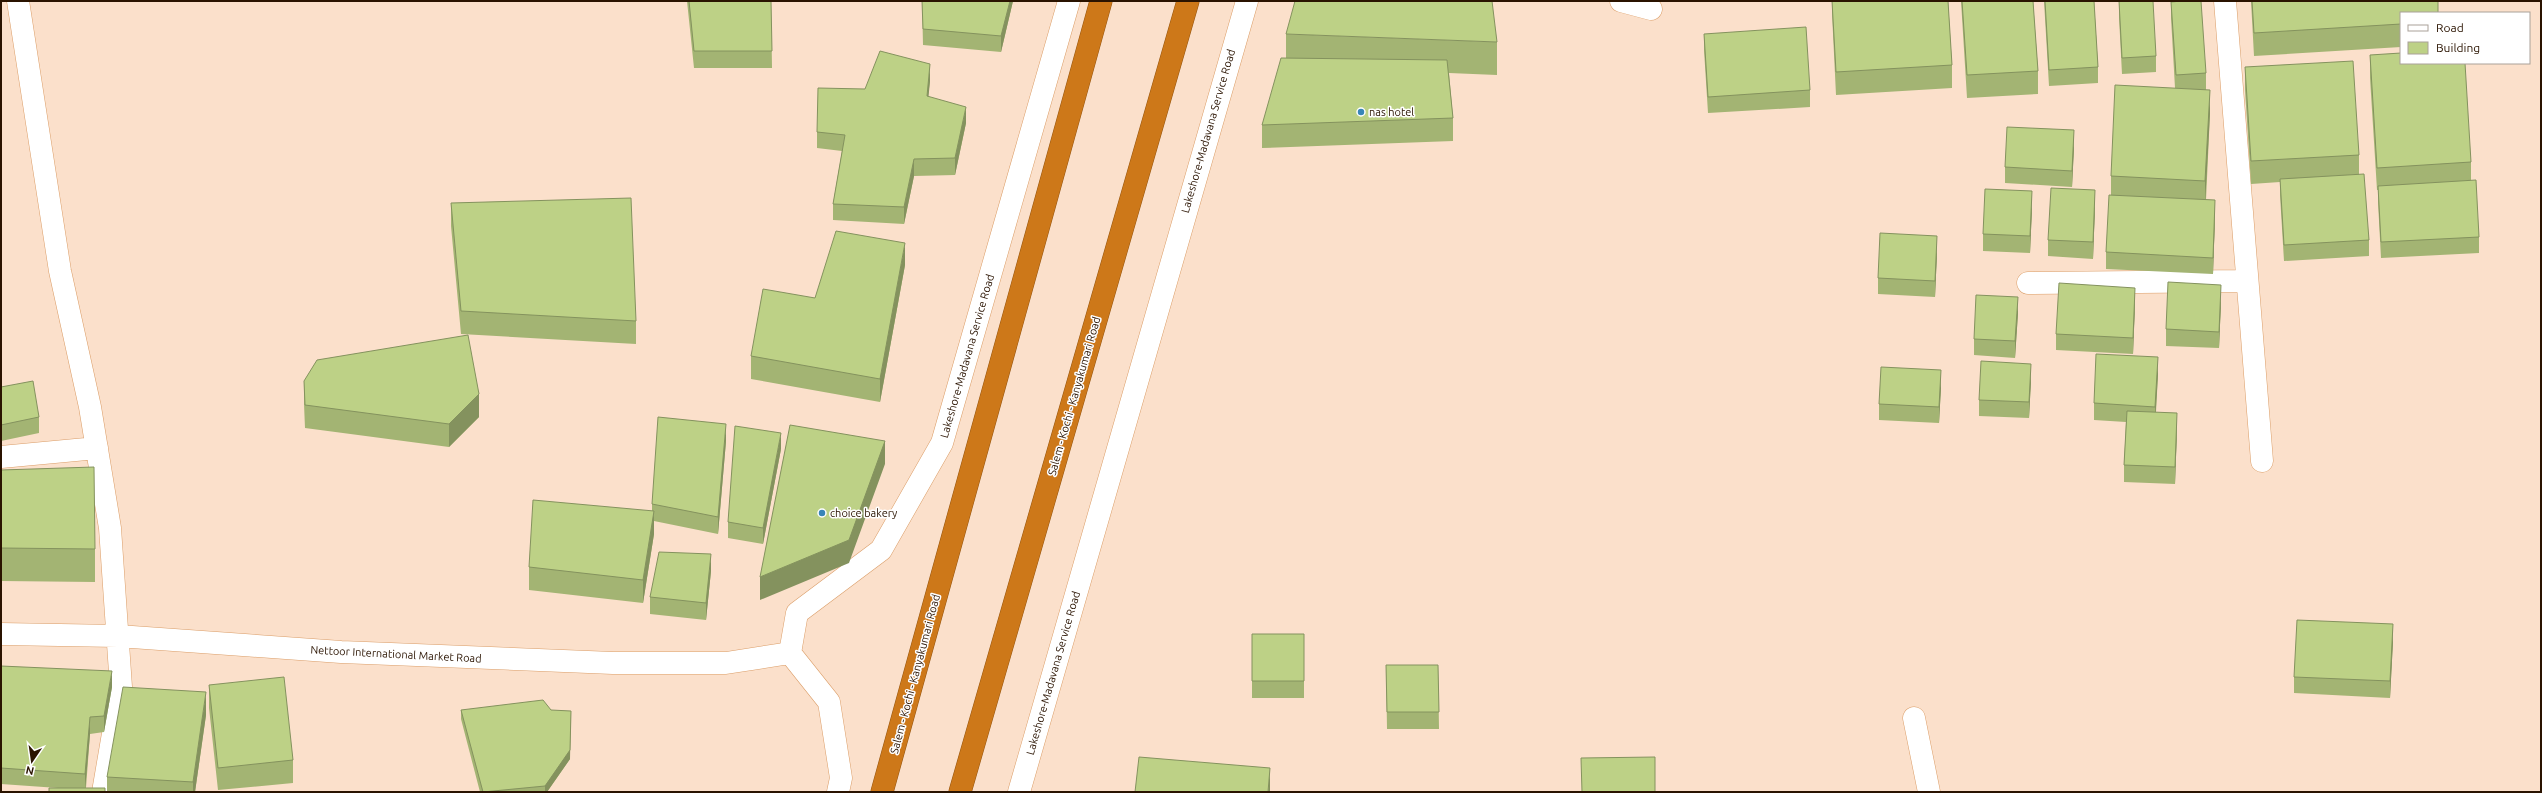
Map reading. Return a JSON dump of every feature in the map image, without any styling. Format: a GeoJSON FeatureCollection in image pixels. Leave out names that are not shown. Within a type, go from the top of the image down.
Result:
{"type":"FeatureCollection","features":[{"type":"Feature","properties":{"kind":"highway","name":"Salem - Kochi - Kanyakumari Road"},"geometry":{"type":"LineString","coordinates":[[882,792],[1101,1]]}},
{"type":"Feature","properties":{"kind":"highway","name":"Salem - Kochi - Kanyakumari Road"},"geometry":{"type":"LineString","coordinates":[[960,792],[1188,1]]}},
{"type":"Feature","properties":{"kind":"street"},"geometry":{"type":"LineString","coordinates":[[18,1],[60,272],[97,448],[110,528],[121,687],[102,792]]}},
{"type":"Feature","properties":{"kind":"street","name":"Lakeshore-Madavana Service Road"},"geometry":{"type":"LineString","coordinates":[[790,654],[797,613],[881,550],[942,443],[1069,1]]}},
{"type":"Feature","properties":{"kind":"street","name":"Lakeshore-Madavana Service Road"},"geometry":{"type":"LineString","coordinates":[[1020,792],[1247,1]]}},
{"type":"Feature","properties":{"kind":"street"},"geometry":{"type":"LineString","coordinates":[[1621,1],[1651,9]]}},
{"type":"Feature","properties":{"kind":"street"},"geometry":{"type":"LineString","coordinates":[[2225,1],[2246,281],[2262,461]]}},
{"type":"Feature","properties":{"kind":"street"},"geometry":{"type":"LineString","coordinates":[[2028,283],[2246,281]]}},
{"type":"Feature","properties":{"kind":"street"},"geometry":{"type":"LineString","coordinates":[[1,457],[97,448]]}},
{"type":"Feature","properties":{"kind":"street","name":"Nettoor International Market Road"},"geometry":{"type":"LineString","coordinates":[[1,634],[118,636],[341,652],[613,663],[726,663],[790,654]]}},
{"type":"Feature","properties":{"kind":"street"},"geometry":{"type":"LineString","coordinates":[[790,654],[829,702],[841,778],[838,792]]}},
{"type":"Feature","properties":{"kind":"street"},"geometry":{"type":"LineString","coordinates":[[1914,718],[1929,792]]}},
{"type":"Feature","properties":{"kind":"building"},"geometry":{"type":"Polygon","coordinates":[[[689,1],[771,1],[772,51],[694,51],[689,1]]]}},
{"type":"Feature","properties":{"kind":"building"},"geometry":{"type":"Polygon","coordinates":[[[922,1],[1010,1],[1001,36],[923,29],[922,1]]]}},
{"type":"Feature","properties":{"kind":"building"},"geometry":{"type":"Polygon","coordinates":[[[1295,1],[1492,1],[1497,42],[1286,34],[1295,1]]]}},
{"type":"Feature","properties":{"kind":"building"},"geometry":{"type":"Polygon","coordinates":[[[1832,1],[1948,1],[1952,65],[1836,72],[1832,1]]]}},
{"type":"Feature","properties":{"kind":"building"},"geometry":{"type":"Polygon","coordinates":[[[1962,1],[2033,1],[2038,71],[1967,75],[1962,1]]]}},
{"type":"Feature","properties":{"kind":"building"},"geometry":{"type":"Polygon","coordinates":[[[2045,1],[2094,1],[2098,67],[2049,70],[2045,1]]]}},
{"type":"Feature","properties":{"kind":"building"},"geometry":{"type":"Polygon","coordinates":[[[2119,1],[2153,1],[2156,56],[2122,58],[2119,1]]]}},
{"type":"Feature","properties":{"kind":"building"},"geometry":{"type":"Polygon","coordinates":[[[2201,1],[2206,73],[2176,75],[2171,2],[2201,1]]]}},
{"type":"Feature","properties":{"kind":"building"},"geometry":{"type":"Polygon","coordinates":[[[2252,1],[2438,1],[2438,12],[2400,12],[2400,24],[2254,33],[2252,1]]]}},
{"type":"Feature","properties":{"kind":"building"},"geometry":{"type":"Polygon","coordinates":[[[1806,27],[1810,90],[1708,97],[1704,34],[1806,27]]]}},
{"type":"Feature","properties":{"kind":"building"},"geometry":{"type":"Polygon","coordinates":[[[880,51],[930,64],[927,96],[966,107],[955,158],[914,159],[904,207],[833,204],[845,135],[817,132],[818,88],[865,89],[880,51]]]}},
{"type":"Feature","properties":{"kind":"building"},"geometry":{"type":"Polygon","coordinates":[[[2400,53],[2400,64],[2465,64],[2471,162],[2377,168],[2370,55],[2400,53]]]}},
{"type":"Feature","properties":{"kind":"building","name":"nas hotel"},"geometry":{"type":"Polygon","coordinates":[[[1281,58],[1447,60],[1453,118],[1262,125],[1281,58]]]}},
{"type":"Feature","properties":{"kind":"building"},"geometry":{"type":"Polygon","coordinates":[[[2353,61],[2359,155],[2251,161],[2245,67],[2353,61]]]}},
{"type":"Feature","properties":{"kind":"building"},"geometry":{"type":"Polygon","coordinates":[[[2115,85],[2210,90],[2205,181],[2111,176],[2115,85]]]}},
{"type":"Feature","properties":{"kind":"building"},"geometry":{"type":"Polygon","coordinates":[[[2007,127],[2074,130],[2072,171],[2005,167],[2007,127]]]}},
{"type":"Feature","properties":{"kind":"building"},"geometry":{"type":"Polygon","coordinates":[[[2364,174],[2369,240],[2284,245],[2280,179],[2364,174]]]}},
{"type":"Feature","properties":{"kind":"building"},"geometry":{"type":"Polygon","coordinates":[[[2476,180],[2479,237],[2381,242],[2378,186],[2476,180]]]}},
{"type":"Feature","properties":{"kind":"building"},"geometry":{"type":"Polygon","coordinates":[[[2051,188],[2095,190],[2093,242],[2048,240],[2051,188]]]}},
{"type":"Feature","properties":{"kind":"building"},"geometry":{"type":"Polygon","coordinates":[[[1985,189],[2032,191],[2030,236],[1983,234],[1985,189]]]}},
{"type":"Feature","properties":{"kind":"building"},"geometry":{"type":"Polygon","coordinates":[[[2109,195],[2215,200],[2213,258],[2106,252],[2109,195]]]}},
{"type":"Feature","properties":{"kind":"building"},"geometry":{"type":"Polygon","coordinates":[[[631,198],[636,321],[461,311],[451,203],[631,198]]]}},
{"type":"Feature","properties":{"kind":"building"},"geometry":{"type":"Polygon","coordinates":[[[836,231],[905,243],[880,379],[751,356],[763,289],[815,298],[836,231]]]}},
{"type":"Feature","properties":{"kind":"building"},"geometry":{"type":"Polygon","coordinates":[[[1880,233],[1937,236],[1935,281],[1878,278],[1880,233]]]}},
{"type":"Feature","properties":{"kind":"building"},"geometry":{"type":"Polygon","coordinates":[[[2168,282],[2221,285],[2219,332],[2166,329],[2168,282]]]}},
{"type":"Feature","properties":{"kind":"building"},"geometry":{"type":"Polygon","coordinates":[[[2059,283],[2135,288],[2133,338],[2056,334],[2059,283]]]}},
{"type":"Feature","properties":{"kind":"building"},"geometry":{"type":"Polygon","coordinates":[[[1976,295],[2018,297],[2015,341],[1974,339],[1976,295]]]}},
{"type":"Feature","properties":{"kind":"building"},"geometry":{"type":"Polygon","coordinates":[[[468,335],[479,394],[449,424],[305,405],[304,381],[317,360],[468,335]]]}},
{"type":"Feature","properties":{"kind":"building"},"geometry":{"type":"Polygon","coordinates":[[[2096,354],[2158,357],[2155,407],[2094,403],[2096,354]]]}},
{"type":"Feature","properties":{"kind":"building"},"geometry":{"type":"Polygon","coordinates":[[[1981,361],[2031,364],[2029,402],[1979,400],[1981,361]]]}},
{"type":"Feature","properties":{"kind":"building"},"geometry":{"type":"Polygon","coordinates":[[[1881,367],[1941,370],[1939,407],[1879,404],[1881,367]]]}},
{"type":"Feature","properties":{"kind":"building"},"geometry":{"type":"Polygon","coordinates":[[[33,381],[39,417],[1,425],[1,387],[33,381]]]}},
{"type":"Feature","properties":{"kind":"building"},"geometry":{"type":"Polygon","coordinates":[[[2127,411],[2177,413],[2175,467],[2124,465],[2127,411]]]}},
{"type":"Feature","properties":{"kind":"building"},"geometry":{"type":"Polygon","coordinates":[[[658,417],[726,424],[718,517],[652,504],[658,417]]]}},
{"type":"Feature","properties":{"kind":"building","name":"choice bakery"},"geometry":{"type":"Polygon","coordinates":[[[790,425],[885,441],[849,540],[760,577],[790,425]]]}},
{"type":"Feature","properties":{"kind":"building"},"geometry":{"type":"Polygon","coordinates":[[[735,426],[781,433],[763,528],[728,522],[735,426]]]}},
{"type":"Feature","properties":{"kind":"building"},"geometry":{"type":"Polygon","coordinates":[[[94,467],[95,549],[1,548],[1,470],[94,467]]]}},
{"type":"Feature","properties":{"kind":"building"},"geometry":{"type":"Polygon","coordinates":[[[533,500],[654,511],[643,580],[529,567],[533,500]]]}},
{"type":"Feature","properties":{"kind":"building"},"geometry":{"type":"Polygon","coordinates":[[[659,552],[711,554],[706,603],[650,597],[659,552]]]}},
{"type":"Feature","properties":{"kind":"building"},"geometry":{"type":"Polygon","coordinates":[[[2297,620],[2393,624],[2390,681],[2294,677],[2297,620]]]}},
{"type":"Feature","properties":{"kind":"building"},"geometry":{"type":"Polygon","coordinates":[[[1252,634],[1304,634],[1304,681],[1252,681],[1252,634]]]}},
{"type":"Feature","properties":{"kind":"building"},"geometry":{"type":"Polygon","coordinates":[[[1386,665],[1438,665],[1439,712],[1387,712],[1386,665]]]}},
{"type":"Feature","properties":{"kind":"building"},"geometry":{"type":"Polygon","coordinates":[[[1,666],[112,671],[104,716],[90,717],[85,774],[1,768],[1,666]]]}},
{"type":"Feature","properties":{"kind":"building"},"geometry":{"type":"Polygon","coordinates":[[[284,677],[293,760],[218,768],[209,685],[284,677]]]}},
{"type":"Feature","properties":{"kind":"building"},"geometry":{"type":"Polygon","coordinates":[[[123,687],[206,692],[193,782],[107,777],[123,687]]]}},
{"type":"Feature","properties":{"kind":"building"},"geometry":{"type":"Polygon","coordinates":[[[543,700],[551,710],[571,711],[570,750],[545,786],[483,792],[461,710],[543,700]]]}},
{"type":"Feature","properties":{"kind":"building"},"geometry":{"type":"Polygon","coordinates":[[[1139,757],[1270,768],[1268,792],[1135,792],[1139,757]]]}},
{"type":"Feature","properties":{"kind":"building"},"geometry":{"type":"Polygon","coordinates":[[[1655,757],[1655,792],[1582,792],[1581,758],[1655,757]]]}},
{"type":"Feature","properties":{"kind":"building"},"geometry":{"type":"Polygon","coordinates":[[[49,788],[105,788],[105,792],[49,792],[49,788]]]}},
{"type":"Feature","properties":{"kind":"place","name":"nas hotel"},"geometry":{"type":"Point","coordinates":[1361,112]}},
{"type":"Feature","properties":{"kind":"place","name":"choice bakery"},"geometry":{"type":"Point","coordinates":[822,513]}}]}
